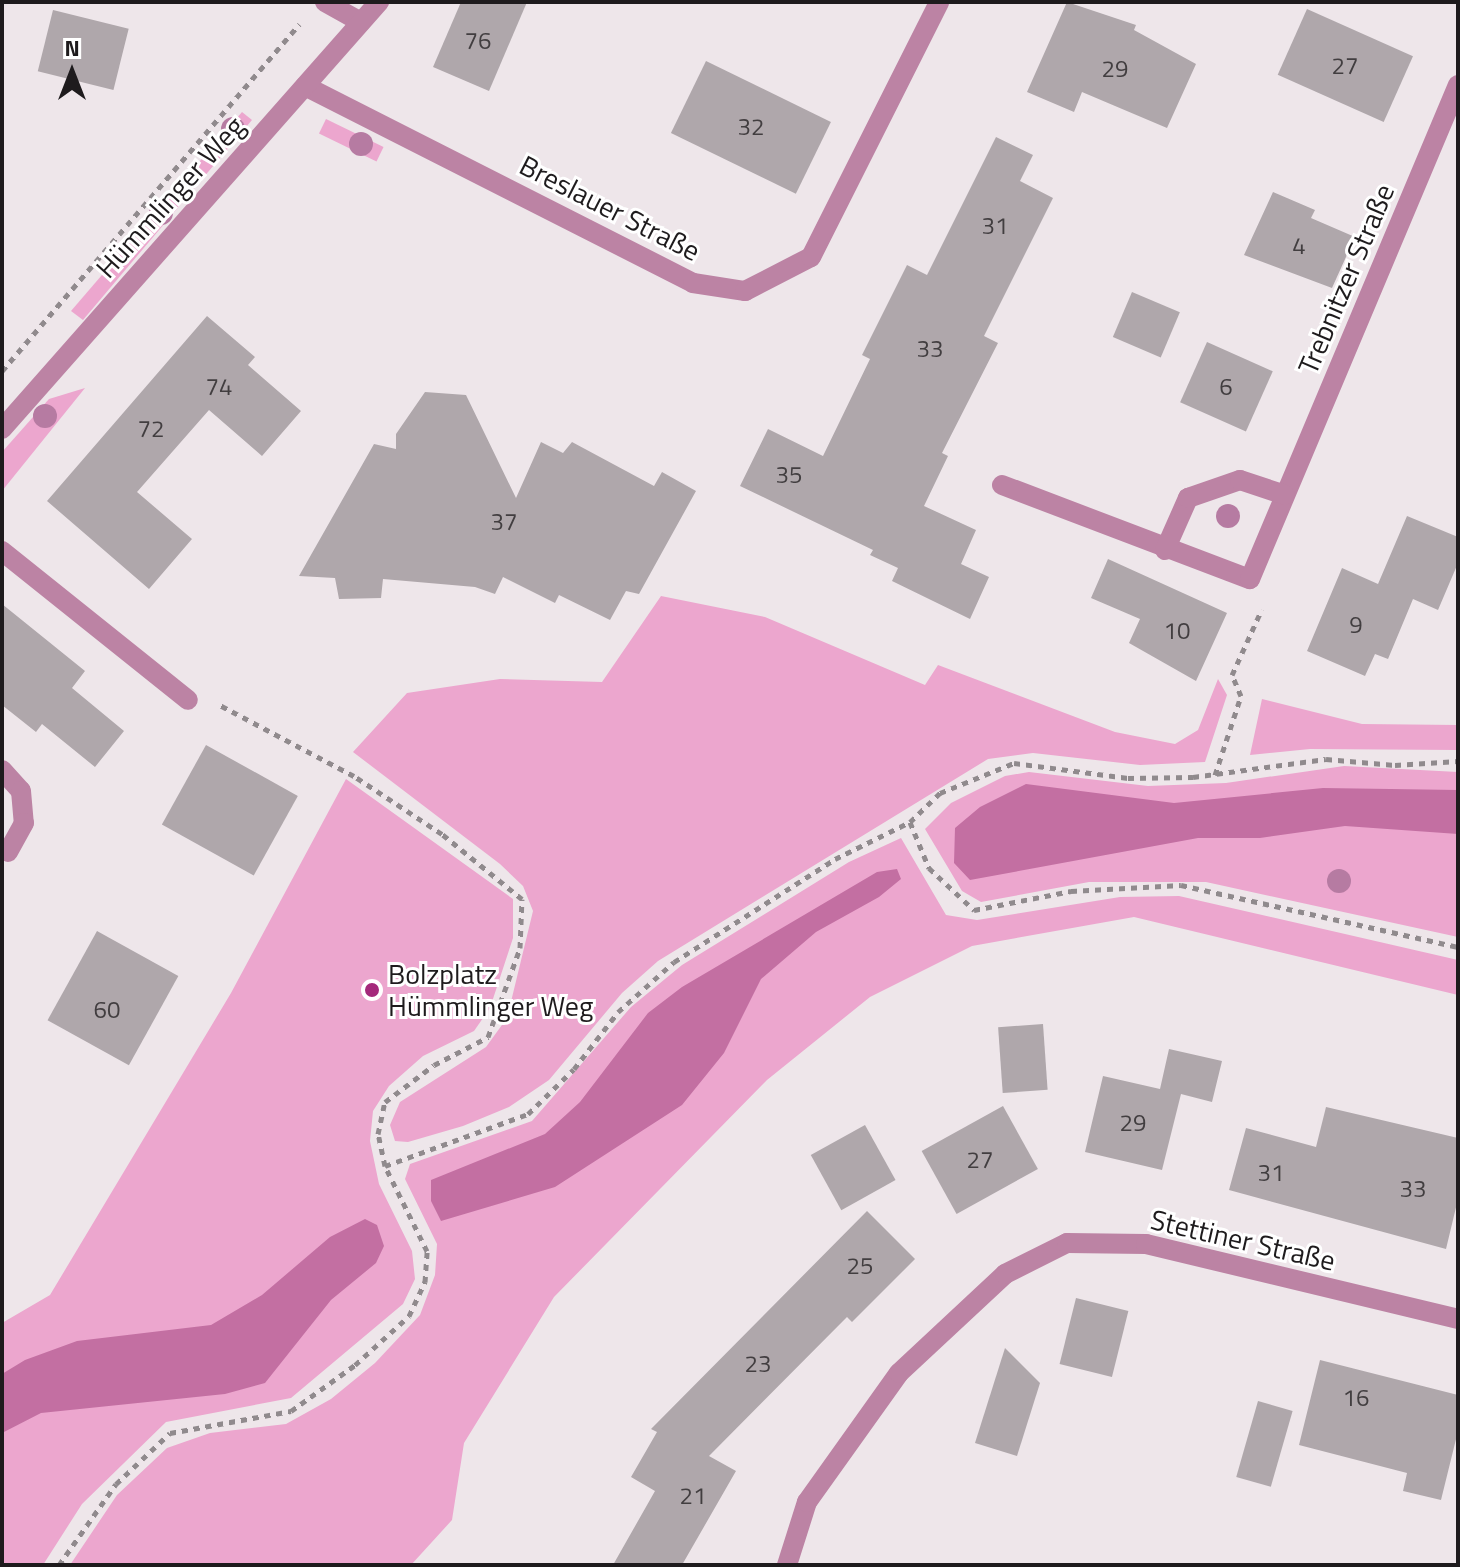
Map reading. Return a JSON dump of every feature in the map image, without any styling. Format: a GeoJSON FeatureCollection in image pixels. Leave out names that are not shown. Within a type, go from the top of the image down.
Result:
{"type":"FeatureCollection","features":[{"type":"Feature","properties":{"kind":"street","name":"Hümmlinger Weg"},"geometry":{"type":"LineString","coordinates":[[2,429],[379,2]]}},
{"type":"Feature","properties":{"kind":"street","name":"Breslauer Straße"},"geometry":{"type":"LineString","coordinates":[[305,86],[693,283],[745,291],[811,257],[939,2]]}},
{"type":"Feature","properties":{"kind":"street"},"geometry":{"type":"LineString","coordinates":[[316,8],[361,22]]}},
{"type":"Feature","properties":{"kind":"street","name":"Trebnitzer Straße"},"geometry":{"type":"LineString","coordinates":[[1259,558],[1458,85]]}},
{"type":"Feature","properties":{"kind":"street"},"geometry":{"type":"LineString","coordinates":[[1165,550],[1188,498],[1240,480],[1285,495]]}},
{"type":"Feature","properties":{"kind":"street"},"geometry":{"type":"LineString","coordinates":[[1002,485],[1165,550],[1250,579],[1259,558]]}},
{"type":"Feature","properties":{"kind":"street"},"geometry":{"type":"LineString","coordinates":[[2,551],[188,700]]}},
{"type":"Feature","properties":{"kind":"street"},"geometry":{"type":"LineString","coordinates":[[2,770],[21,791],[24,823],[8,852]]}},
{"type":"Feature","properties":{"kind":"street","name":"Stettiner Straße"},"geometry":{"type":"LineString","coordinates":[[787,1565],[807,1502],[899,1373],[1005,1274],[1067,1243],[1146,1244],[1458,1319]]}},
{"type":"Feature","properties":{"kind":"path"},"geometry":{"type":"LineString","coordinates":[[2,371],[316,8]]}},
{"type":"Feature","properties":{"kind":"path"},"geometry":{"type":"LineString","coordinates":[[1215,775],[1241,696],[1232,675],[1281,567],[1259,558]]}},
{"type":"Feature","properties":{"kind":"path"},"geometry":{"type":"LineString","coordinates":[[59,1565],[116,1484],[170,1433],[291,1411],[355,1365],[409,1316],[425,1282],[427,1251],[385,1166],[378,1134],[385,1102],[434,1065],[488,1037],[520,948],[522,899],[442,834],[354,776],[203,696],[188,700]]}},
{"type":"Feature","properties":{"kind":"path"},"geometry":{"type":"LineString","coordinates":[[385,1166],[528,1114],[574,1069],[618,1012],[674,962],[835,859],[910,822],[940,793],[1014,763],[1128,778],[1215,775],[1326,759],[1395,765],[1458,761]]}},
{"type":"Feature","properties":{"kind":"path"},"geometry":{"type":"LineString","coordinates":[[910,822],[929,868],[974,910],[1071,891],[1181,885],[1458,947]]}},
{"type":"Feature","properties":{"kind":"shaded area"},"geometry":{"type":"Polygon","coordinates":[[[242,112],[252,120],[83,320],[71,311],[242,112]]]}},
{"type":"Feature","properties":{"kind":"shaded area"},"geometry":{"type":"Polygon","coordinates":[[[326,119],[384,147],[377,161],[319,133],[326,119]]]}},
{"type":"Feature","properties":{"kind":"shaded area"},"geometry":{"type":"Polygon","coordinates":[[[85,388],[2,491],[2,452],[49,399],[85,388]]]}},
{"type":"Feature","properties":{"kind":"shaded area"},"geometry":{"type":"Polygon","coordinates":[[[661,596],[765,617],[925,685],[938,665],[1115,732],[1175,744],[1198,730],[1218,679],[1227,695],[1205,762],[1140,765],[1033,753],[988,759],[658,961],[622,993],[549,1080],[509,1107],[463,1126],[408,1142],[395,1141],[390,1125],[400,1102],[486,1047],[507,1018],[533,911],[523,886],[500,864],[353,752],[407,693],[500,679],[602,682],[661,596]]]}},
{"type":"Feature","properties":{"kind":"shaded area"},"geometry":{"type":"Polygon","coordinates":[[[1262,699],[1362,724],[1458,725],[1458,750],[1310,749],[1250,755],[1262,699]]]}},
{"type":"Feature","properties":{"kind":"shaded area"},"geometry":{"type":"Polygon","coordinates":[[[1344,766],[1458,772],[1458,937],[1206,882],[1089,882],[981,902],[962,891],[925,829],[951,803],[1005,776],[1029,772],[1148,786],[1226,783],[1344,766]]]}},
{"type":"Feature","properties":{"kind":"shaded area"},"geometry":{"type":"Polygon","coordinates":[[[346,779],[513,899],[513,938],[490,1008],[474,1031],[423,1056],[389,1086],[373,1111],[370,1141],[379,1184],[412,1251],[415,1279],[403,1304],[291,1398],[166,1422],[82,1504],[43,1565],[2,1565],[2,1323],[50,1295],[231,993],[346,779]]]}},
{"type":"Feature","properties":{"kind":"shaded area"},"geometry":{"type":"Polygon","coordinates":[[[1026,784],[1174,803],[1323,788],[1458,790],[1458,834],[1345,826],[1260,838],[1198,838],[970,880],[954,863],[955,828],[980,807],[1026,784]]]}},
{"type":"Feature","properties":{"kind":"shaded area"},"geometry":{"type":"Polygon","coordinates":[[[901,838],[946,915],[977,920],[1120,897],[1179,896],[1458,960],[1458,995],[1134,917],[972,946],[870,997],[767,1080],[554,1297],[464,1443],[452,1520],[411,1565],[70,1565],[117,1495],[167,1448],[210,1433],[286,1424],[331,1399],[375,1363],[420,1315],[435,1275],[437,1244],[405,1179],[410,1164],[532,1121],[631,1007],[682,965],[849,862],[901,838]]]}},
{"type":"Feature","properties":{"kind":"shaded area"},"geometry":{"type":"Polygon","coordinates":[[[897,869],[901,879],[879,897],[816,932],[761,979],[724,1053],[682,1105],[555,1187],[441,1221],[431,1201],[431,1180],[545,1134],[580,1102],[648,1013],[682,987],[877,872],[897,869]]]}},
{"type":"Feature","properties":{"kind":"shaded area"},"geometry":{"type":"Polygon","coordinates":[[[365,1219],[377,1225],[384,1246],[376,1263],[331,1300],[265,1383],[225,1394],[41,1413],[2,1433],[2,1374],[25,1360],[77,1341],[211,1325],[262,1295],[330,1237],[365,1219]]]}},
{"type":"Feature","properties":{"kind":"building"},"geometry":{"type":"Polygon","coordinates":[[[461,2],[527,2],[489,91],[433,67],[461,2]]]}},
{"type":"Feature","properties":{"kind":"building"},"geometry":{"type":"Polygon","coordinates":[[[1067,2],[1136,25],[1134,30],[1196,64],[1167,128],[1082,92],[1074,112],[1027,92],[1067,2]]]}},
{"type":"Feature","properties":{"kind":"building"},"geometry":{"type":"Polygon","coordinates":[[[1307,9],[1413,56],[1384,122],[1278,75],[1307,9]]]}},
{"type":"Feature","properties":{"kind":"building"},"geometry":{"type":"Polygon","coordinates":[[[53,10],[129,29],[113,90],[38,71],[53,10]]]}},
{"type":"Feature","properties":{"kind":"building"},"geometry":{"type":"Polygon","coordinates":[[[706,61],[831,122],[796,194],[671,133],[706,61]]]}},
{"type":"Feature","properties":{"kind":"building"},"geometry":{"type":"Polygon","coordinates":[[[996,137],[1033,155],[1020,181],[1053,198],[984,336],[998,343],[942,453],[948,456],[924,506],[976,530],[961,564],[989,577],[970,619],[892,581],[898,568],[870,555],[873,550],[740,486],[768,429],[823,456],[870,359],[862,355],[907,265],[927,275],[996,137]]]}},
{"type":"Feature","properties":{"kind":"building"},"geometry":{"type":"Polygon","coordinates":[[[1273,192],[1315,210],[1311,218],[1355,237],[1332,288],[1244,255],[1273,192]]]}},
{"type":"Feature","properties":{"kind":"building"},"geometry":{"type":"Polygon","coordinates":[[[1132,292],[1180,312],[1161,357],[1113,337],[1132,292]]]}},
{"type":"Feature","properties":{"kind":"building"},"geometry":{"type":"Polygon","coordinates":[[[207,316],[255,357],[248,365],[301,411],[262,456],[209,410],[137,492],[192,539],[149,589],[47,501],[207,316]]]}},
{"type":"Feature","properties":{"kind":"building"},"geometry":{"type":"Polygon","coordinates":[[[1207,342],[1273,371],[1246,432],[1180,402],[1207,342]]]}},
{"type":"Feature","properties":{"kind":"building"},"geometry":{"type":"Polygon","coordinates":[[[425,392],[466,395],[516,498],[541,442],[563,453],[572,442],[654,486],[662,472],[696,491],[639,594],[626,591],[610,620],[559,595],[555,603],[503,577],[495,594],[475,587],[383,579],[381,598],[339,599],[335,578],[299,576],[374,444],[396,449],[396,434],[425,392]]]}},
{"type":"Feature","properties":{"kind":"building"},"geometry":{"type":"Polygon","coordinates":[[[1407,516],[1458,537],[1458,563],[1438,610],[1413,599],[1388,659],[1375,654],[1365,676],[1307,651],[1342,568],[1378,584],[1407,516]]]}},
{"type":"Feature","properties":{"kind":"building"},"geometry":{"type":"Polygon","coordinates":[[[1108,559],[1227,613],[1196,681],[1129,643],[1140,619],[1091,598],[1108,559]]]}},
{"type":"Feature","properties":{"kind":"building"},"geometry":{"type":"Polygon","coordinates":[[[2,604],[85,671],[72,688],[124,731],[95,767],[42,724],[36,732],[2,705],[2,604]]]}},
{"type":"Feature","properties":{"kind":"building"},"geometry":{"type":"Polygon","coordinates":[[[206,745],[298,796],[254,875],[162,825],[206,745]]]}},
{"type":"Feature","properties":{"kind":"building"},"geometry":{"type":"Polygon","coordinates":[[[97,931],[178,976],[129,1065],[48,1020],[97,931]]]}},
{"type":"Feature","properties":{"kind":"building"},"geometry":{"type":"Polygon","coordinates":[[[1043,1024],[1048,1090],[1003,1093],[998,1027],[1043,1024]]]}},
{"type":"Feature","properties":{"kind":"building"},"geometry":{"type":"Polygon","coordinates":[[[1169,1049],[1222,1061],[1212,1102],[1181,1094],[1162,1170],[1085,1152],[1103,1076],[1160,1089],[1169,1049]]]}},
{"type":"Feature","properties":{"kind":"building"},"geometry":{"type":"Polygon","coordinates":[[[1003,1106],[1038,1169],[957,1214],[922,1151],[1003,1106]]]}},
{"type":"Feature","properties":{"kind":"building"},"geometry":{"type":"Polygon","coordinates":[[[1326,1107],[1458,1138],[1458,1199],[1446,1249],[1229,1190],[1246,1128],[1316,1147],[1326,1107]]]}},
{"type":"Feature","properties":{"kind":"building"},"geometry":{"type":"Polygon","coordinates":[[[865,1125],[896,1180],[841,1210],[811,1155],[865,1125]]]}},
{"type":"Feature","properties":{"kind":"building"},"geometry":{"type":"Polygon","coordinates":[[[867,1211],[915,1259],[852,1322],[847,1317],[709,1456],[736,1471],[682,1565],[613,1565],[655,1491],[631,1477],[657,1432],[651,1429],[867,1211]]]}},
{"type":"Feature","properties":{"kind":"building"},"geometry":{"type":"Polygon","coordinates":[[[1076,1298],[1128,1311],[1112,1377],[1060,1364],[1076,1298]]]}},
{"type":"Feature","properties":{"kind":"building"},"geometry":{"type":"Polygon","coordinates":[[[1005,1348],[1040,1383],[1017,1456],[975,1443],[1005,1348]]]}},
{"type":"Feature","properties":{"kind":"building"},"geometry":{"type":"Polygon","coordinates":[[[1320,1360],[1458,1395],[1458,1431],[1441,1500],[1403,1491],[1407,1473],[1299,1445],[1320,1360]]]}},
{"type":"Feature","properties":{"kind":"building"},"geometry":{"type":"Polygon","coordinates":[[[1258,1401],[1293,1411],[1271,1487],[1236,1477],[1258,1401]]]}},
{"type":"Feature","properties":{"kind":"place","name":"Bolzplatz Hümmlinger Weg"},"geometry":{"type":"Point","coordinates":[372,990]}}]}
